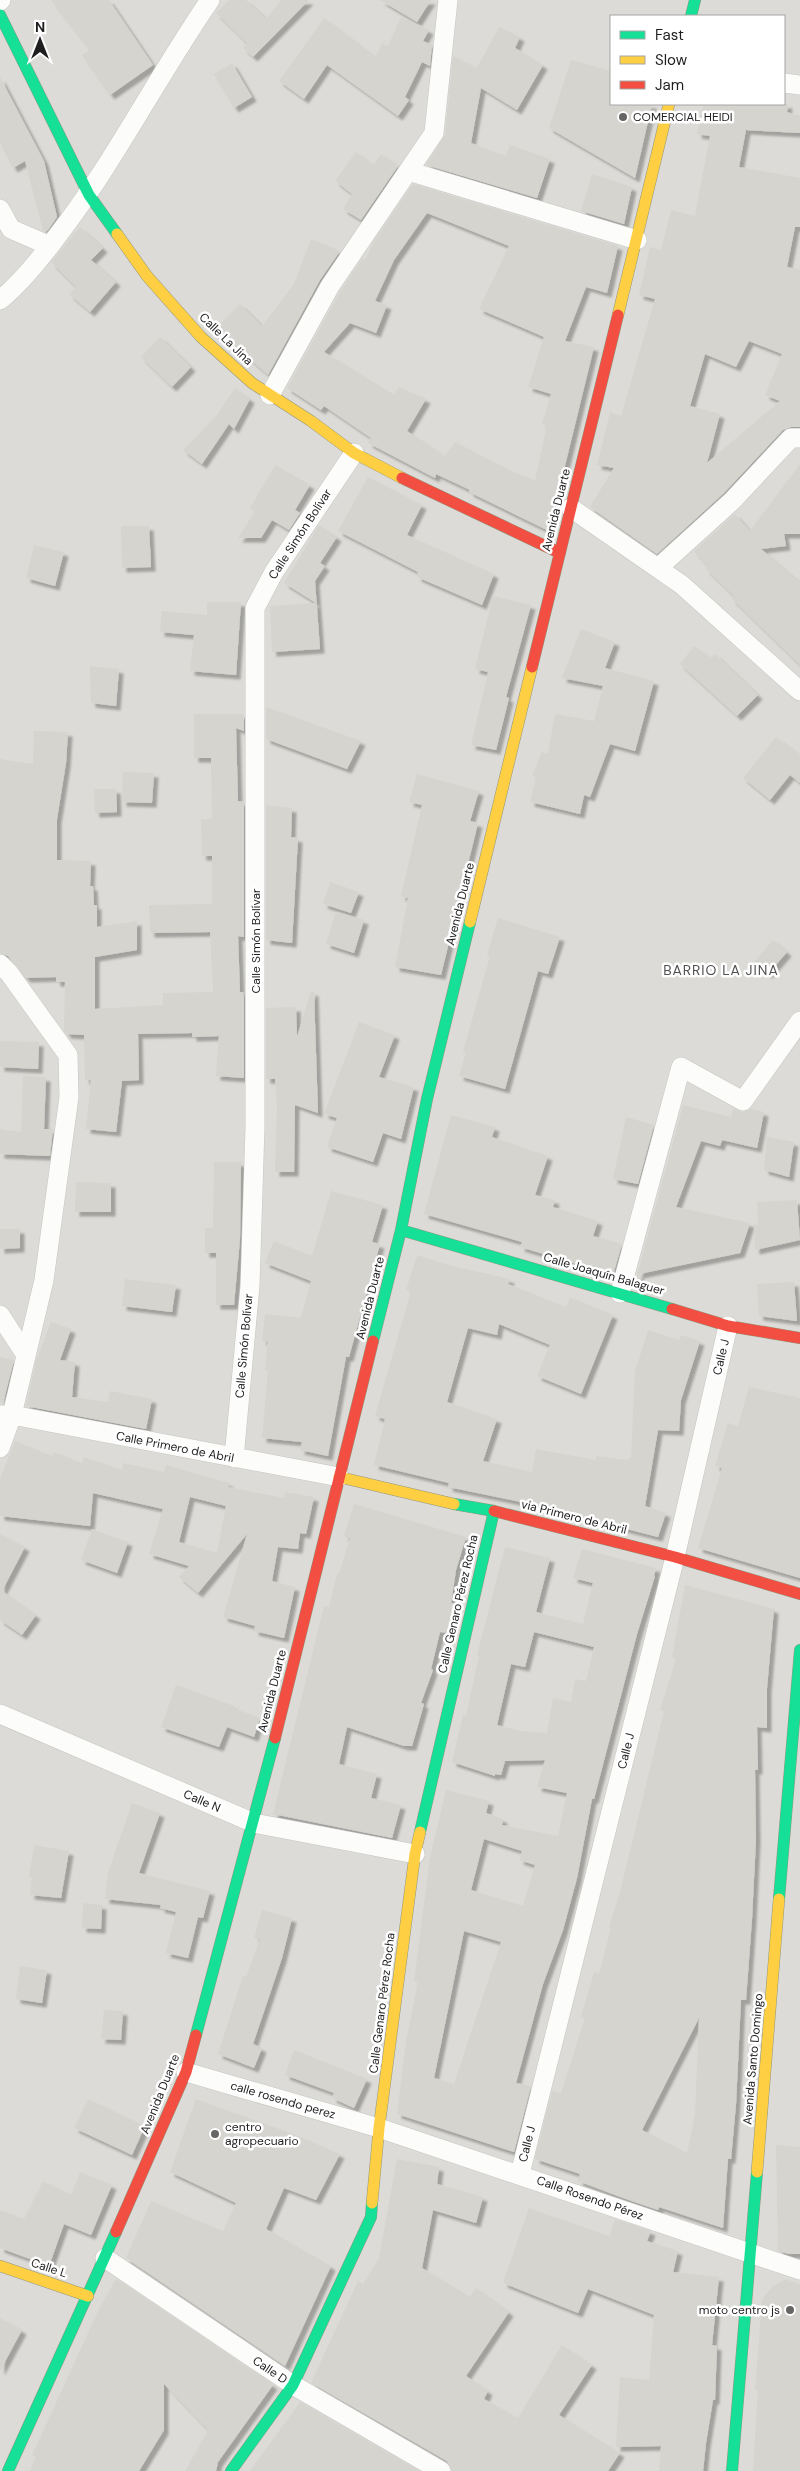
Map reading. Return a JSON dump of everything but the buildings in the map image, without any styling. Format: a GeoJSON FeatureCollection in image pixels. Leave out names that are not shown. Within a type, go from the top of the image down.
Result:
{"type":"FeatureCollection","features":[{"type":"Feature","properties":{"kind":"main road"},"geometry":{"type":"LineString","coordinates":[[691,15],[695,0]]}},
{"type":"Feature","properties":{"kind":"main road","name":"Calle La Jina"},"geometry":{"type":"LineString","coordinates":[[0,14],[89,195],[147,276],[201,337],[252,383],[311,421],[354,453],[440,498],[560,552]]}},
{"type":"Feature","properties":{"kind":"main road","name":"Avenida Duarte"},"geometry":{"type":"LineString","coordinates":[[8,2471],[105,2258],[186,2072],[254,1823],[401,1230],[427,1100],[669,105]]}},
{"type":"Feature","properties":{"kind":"main road","name":"Calle Joaquín Balaguer"},"geometry":{"type":"LineString","coordinates":[[401,1230],[728,1326],[800,1338]]}},
{"type":"Feature","properties":{"kind":"main road","name":"via Primero de Abril"},"geometry":{"type":"LineString","coordinates":[[339,1477],[419,1498],[494,1511],[675,1557],[800,1594]]}},
{"type":"Feature","properties":{"kind":"main road","name":"Calle Genaro Pérez Rocha"},"geometry":{"type":"LineString","coordinates":[[231,2471],[293,2385],[371,2217],[379,2128],[415,1854],[494,1511]]}},
{"type":"Feature","properties":{"kind":"main road","name":"Avenida Santo Domingo"},"geometry":{"type":"LineString","coordinates":[[732,2471],[800,1650]]}},
{"type":"Feature","properties":{"kind":"main road","name":"Calle L"},"geometry":{"type":"LineString","coordinates":[[0,2266],[88,2296]]}},
{"type":"Feature","properties":{"kind":"street"},"geometry":{"type":"LineString","coordinates":[[0,300],[11,291],[50,246],[89,195],[183,40],[210,0]]}},
{"type":"Feature","properties":{"kind":"street"},"geometry":{"type":"LineString","coordinates":[[270,395],[330,286],[434,133],[448,0]]}},
{"type":"Feature","properties":{"kind":"street"},"geometry":{"type":"LineString","coordinates":[[785,83],[800,85]]}},
{"type":"Feature","properties":{"kind":"street"},"geometry":{"type":"LineString","coordinates":[[408,171],[637,240]]}},
{"type":"Feature","properties":{"kind":"street"},"geometry":{"type":"LineString","coordinates":[[0,209],[12,229],[50,246]]}},
{"type":"Feature","properties":{"kind":"street"},"geometry":{"type":"LineString","coordinates":[[658,568],[732,501],[791,438],[800,438]]}},
{"type":"Feature","properties":{"kind":"street","name":"Calle Simón Bolívar"},"geometry":{"type":"LineString","coordinates":[[234,1458],[250,1286],[255,1127],[255,608],[274,572],[354,453]]}},
{"type":"Feature","properties":{"kind":"street"},"geometry":{"type":"LineString","coordinates":[[571,508],[682,585],[800,691]]}},
{"type":"Feature","properties":{"kind":"street"},"geometry":{"type":"LineString","coordinates":[[0,964],[9,973],[68,1056],[69,1097],[44,1280],[26,1355],[6,1415],[0,1448]]}},
{"type":"Feature","properties":{"kind":"street"},"geometry":{"type":"LineString","coordinates":[[620,1293],[681,1067],[743,1101],[800,1021]]}},
{"type":"Feature","properties":{"kind":"street"},"geometry":{"type":"LineString","coordinates":[[0,1315],[26,1355]]}},
{"type":"Feature","properties":{"kind":"street","name":"Calle J"},"geometry":{"type":"LineString","coordinates":[[520,2174],[675,1557],[728,1326]]}},
{"type":"Feature","properties":{"kind":"street","name":"Calle Primero de Abril"},"geometry":{"type":"LineString","coordinates":[[6,1415],[339,1477]]}},
{"type":"Feature","properties":{"kind":"street","name":"Calle N"},"geometry":{"type":"LineString","coordinates":[[0,1714],[254,1823],[415,1854]]}},
{"type":"Feature","properties":{"kind":"street","name":"calle rosendo perez"},"geometry":{"type":"LineString","coordinates":[[186,2072],[379,2128]]}},
{"type":"Feature","properties":{"kind":"street","name":"Calle Rosendo Pérez"},"geometry":{"type":"LineString","coordinates":[[379,2128],[800,2270]]}},
{"type":"Feature","properties":{"kind":"street","name":"Calle D"},"geometry":{"type":"LineString","coordinates":[[105,2258],[293,2385],[442,2471]]}},
{"type":"Feature","properties":{"kind":"shaded area"},"geometry":{"type":"Polygon","coordinates":[[[0,0],[800,0],[800,2471],[0,2471],[0,0]]]}},
{"type":"Feature","properties":{"kind":"traffic: fast"},"geometry":{"type":"LineString","coordinates":[[691,15],[695,0]]}},
{"type":"Feature","properties":{"kind":"traffic: fast"},"geometry":{"type":"LineString","coordinates":[[0,15],[89,195],[117,234]]}},
{"type":"Feature","properties":{"kind":"traffic: fast"},"geometry":{"type":"LineString","coordinates":[[373,1341],[401,1230],[427,1099],[470,922]]}},
{"type":"Feature","properties":{"kind":"traffic: fast"},"geometry":{"type":"LineString","coordinates":[[401,1230],[672,1309]]}},
{"type":"Feature","properties":{"kind":"traffic: fast"},"geometry":{"type":"LineString","coordinates":[[420,1832],[494,1511],[454,1504]]}},
{"type":"Feature","properties":{"kind":"traffic: fast"},"geometry":{"type":"LineString","coordinates":[[779,1899],[800,1650]]}},
{"type":"Feature","properties":{"kind":"traffic: fast"},"geometry":{"type":"LineString","coordinates":[[196,2035],[275,1738]]}},
{"type":"Feature","properties":{"kind":"traffic: fast"},"geometry":{"type":"LineString","coordinates":[[732,2471],[757,2172]]}},
{"type":"Feature","properties":{"kind":"traffic: fast"},"geometry":{"type":"LineString","coordinates":[[231,2471],[293,2385],[371,2217],[372,2203]]}},
{"type":"Feature","properties":{"kind":"traffic: fast"},"geometry":{"type":"LineString","coordinates":[[8,2471],[116,2232]]}},
{"type":"Feature","properties":{"kind":"traffic: slow"},"geometry":{"type":"LineString","coordinates":[[618,315],[669,105]]}},
{"type":"Feature","properties":{"kind":"traffic: slow"},"geometry":{"type":"LineString","coordinates":[[117,234],[147,276],[201,337],[252,383],[311,421],[354,453],[402,478]]}},
{"type":"Feature","properties":{"kind":"traffic: slow"},"geometry":{"type":"LineString","coordinates":[[470,922],[532,667]]}},
{"type":"Feature","properties":{"kind":"traffic: slow"},"geometry":{"type":"LineString","coordinates":[[339,1477],[454,1504]]}},
{"type":"Feature","properties":{"kind":"traffic: slow"},"geometry":{"type":"LineString","coordinates":[[372,2203],[379,2128],[415,1854],[420,1832]]}},
{"type":"Feature","properties":{"kind":"traffic: slow"},"geometry":{"type":"LineString","coordinates":[[757,2172],[779,1899]]}},
{"type":"Feature","properties":{"kind":"traffic: slow"},"geometry":{"type":"LineString","coordinates":[[0,2266],[88,2296]]}},
{"type":"Feature","properties":{"kind":"traffic: jam"},"geometry":{"type":"LineString","coordinates":[[532,667],[618,315]]}},
{"type":"Feature","properties":{"kind":"traffic: jam"},"geometry":{"type":"LineString","coordinates":[[402,478],[560,553]]}},
{"type":"Feature","properties":{"kind":"traffic: jam"},"geometry":{"type":"LineString","coordinates":[[672,1309],[728,1326],[800,1338]]}},
{"type":"Feature","properties":{"kind":"traffic: jam"},"geometry":{"type":"LineString","coordinates":[[275,1738],[373,1341]]}},
{"type":"Feature","properties":{"kind":"traffic: jam"},"geometry":{"type":"LineString","coordinates":[[494,1511],[675,1557],[800,1594]]}},
{"type":"Feature","properties":{"kind":"traffic: jam"},"geometry":{"type":"LineString","coordinates":[[116,2232],[186,2072],[196,2035]]}},
{"type":"Feature","properties":{"kind":"place","name":"COMERCIAL HEIDI"},"geometry":{"type":"Point","coordinates":[623,117]}},
{"type":"Feature","properties":{"kind":"place","name":"centro agropecuario"},"geometry":{"type":"Point","coordinates":[215,2134]}},
{"type":"Feature","properties":{"kind":"place","name":"moto centro js"},"geometry":{"type":"Point","coordinates":[790,2310]}},
{"type":"Feature","properties":{"kind":"district","name":"BARRIO LA JINA"},"geometry":{"type":"Point","coordinates":[721,970]}}]}
